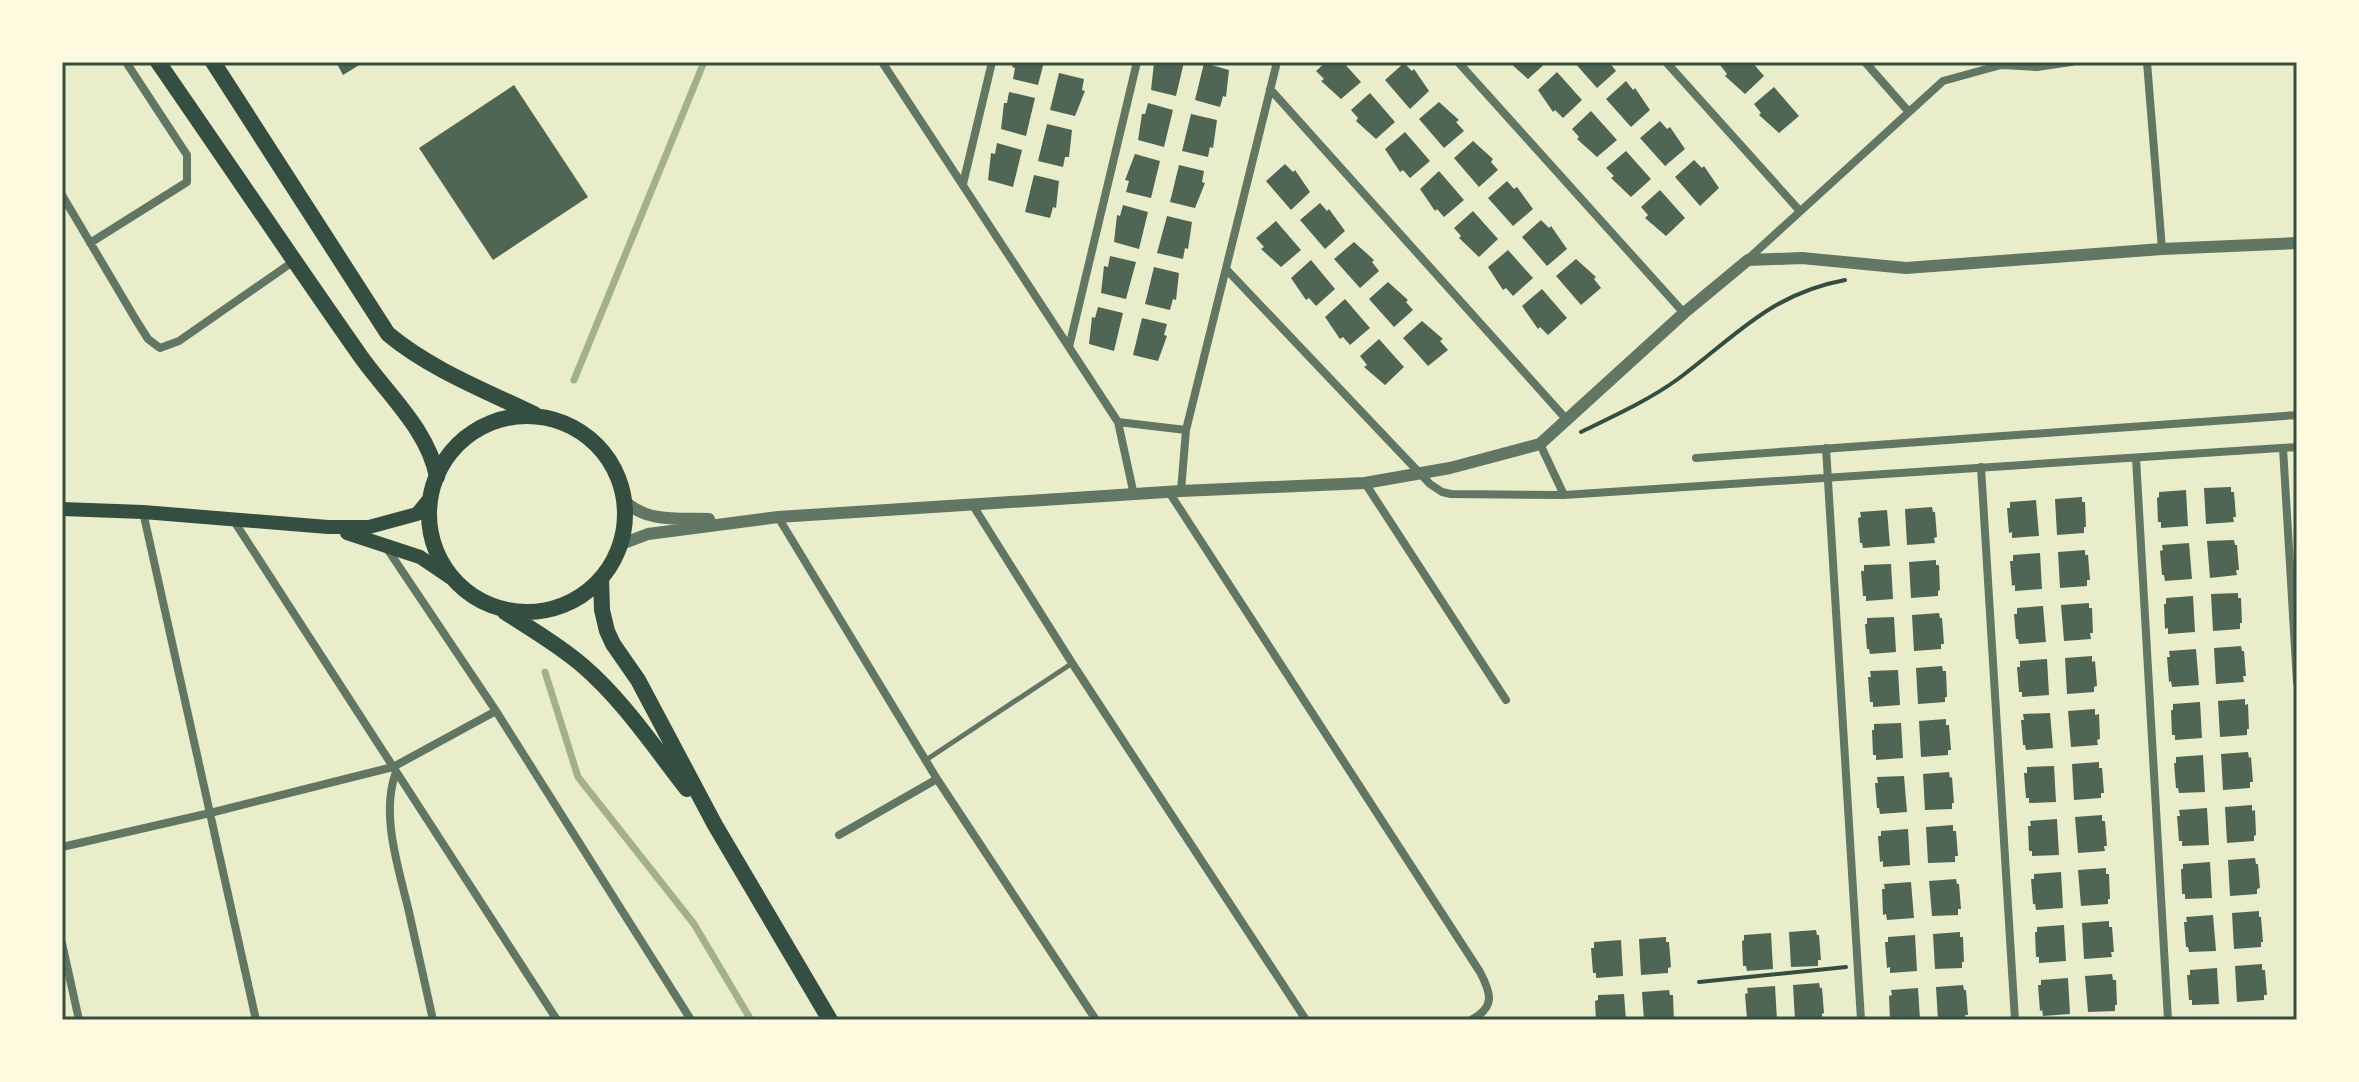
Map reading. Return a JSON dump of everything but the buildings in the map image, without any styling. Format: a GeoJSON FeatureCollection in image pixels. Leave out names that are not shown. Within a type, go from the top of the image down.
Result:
{"type":"FeatureCollection","features":[{"type":"Feature","properties":{"kind":"main road"},"geometry":{"type":"LineString","coordinates":[[158,62],[362,358],[424,440],[437,477]]}},
{"type":"Feature","properties":{"kind":"main road"},"geometry":{"type":"LineString","coordinates":[[213,62],[388,334],[452,375],[541,417],[563,423],[592,441],[612,467],[623,499],[624,522],[619,545],[601,578],[582,595],[560,606],[523,612],[498,608]]}},
{"type":"Feature","properties":{"kind":"main road"},"geometry":{"type":"LineString","coordinates":[[454,580],[434,546],[430,527],[431,497],[437,477],[452,451],[474,431],[502,419],[541,417]]}},
{"type":"Feature","properties":{"kind":"main road"},"geometry":{"type":"LineString","coordinates":[[62,509],[369,527],[417,514],[431,497]]}},
{"type":"Feature","properties":{"kind":"main road"},"geometry":{"type":"LineString","coordinates":[[328,527],[420,557],[471,595],[498,608],[580,662],[618,700],[715,825]]}},
{"type":"Feature","properties":{"kind":"main road"},"geometry":{"type":"LineString","coordinates":[[601,578],[602,610],[607,631],[638,680],[715,825],[830,1020]]}},
{"type":"Feature","properties":{"kind":"street"},"geometry":{"type":"LineString","coordinates":[[90,243],[187,182],[187,155],[126,62]]}},
{"type":"Feature","properties":{"kind":"street"},"geometry":{"type":"LineString","coordinates":[[882,62],[1118,422],[1134,495]]}},
{"type":"Feature","properties":{"kind":"street"},"geometry":{"type":"LineString","coordinates":[[963,184],[992,62]]}},
{"type":"Feature","properties":{"kind":"street"},"geometry":{"type":"LineString","coordinates":[[1069,347],[1137,62]]}},
{"type":"Feature","properties":{"kind":"street"},"geometry":{"type":"LineString","coordinates":[[1284,62],[1276,67],[1270,89],[1186,430],[1175,492],[1488,986],[1488,1006],[1471,1020]]}},
{"type":"Feature","properties":{"kind":"street"},"geometry":{"type":"LineString","coordinates":[[1458,62],[1684,313]]}},
{"type":"Feature","properties":{"kind":"street"},"geometry":{"type":"LineString","coordinates":[[1666,62],[1799,210]]}},
{"type":"Feature","properties":{"kind":"street"},"geometry":{"type":"LineString","coordinates":[[1865,62],[1908,111]]}},
{"type":"Feature","properties":{"kind":"street"},"geometry":{"type":"LineString","coordinates":[[2147,62],[2162,249]]}},
{"type":"Feature","properties":{"kind":"street"},"geometry":{"type":"LineString","coordinates":[[619,545],[648,534],[778,517],[1365,483],[1422,474],[1542,447],[1567,420],[1684,313],[1748,260],[1943,81],[2001,65],[2037,67],[2067,63]]}},
{"type":"Feature","properties":{"kind":"street"},"geometry":{"type":"LineString","coordinates":[[1270,89],[1567,420]]}},
{"type":"Feature","properties":{"kind":"street"},"geometry":{"type":"LineString","coordinates":[[62,195],[148,339],[160,348],[179,341],[295,261]]}},
{"type":"Feature","properties":{"kind":"street"},"geometry":{"type":"LineString","coordinates":[[1748,260],[1802,258],[1906,268],[2162,249],[2297,243]]}},
{"type":"Feature","properties":{"kind":"street"},"geometry":{"type":"LineString","coordinates":[[1226,269],[1434,488],[1451,494],[1564,495],[2297,447]]}},
{"type":"Feature","properties":{"kind":"street"},"geometry":{"type":"LineString","coordinates":[[1696,458],[2297,415]]}},
{"type":"Feature","properties":{"kind":"street"},"geometry":{"type":"LineString","coordinates":[[1118,422],[1186,430]]}},
{"type":"Feature","properties":{"kind":"street"},"geometry":{"type":"LineString","coordinates":[[1542,447],[1564,495]]}},
{"type":"Feature","properties":{"kind":"street"},"geometry":{"type":"LineString","coordinates":[[1826,448],[1861,1020]]}},
{"type":"Feature","properties":{"kind":"street"},"geometry":{"type":"LineString","coordinates":[[2283,448],[2297,682]]}},
{"type":"Feature","properties":{"kind":"street"},"geometry":{"type":"LineString","coordinates":[[2136,458],[2168,1020]]}},
{"type":"Feature","properties":{"kind":"street"},"geometry":{"type":"LineString","coordinates":[[1981,467],[2015,1020]]}},
{"type":"Feature","properties":{"kind":"street"},"geometry":{"type":"LineString","coordinates":[[1365,483],[1506,700]]}},
{"type":"Feature","properties":{"kind":"street"},"geometry":{"type":"LineString","coordinates":[[623,499],[631,508],[645,515],[744,520]]}},
{"type":"Feature","properties":{"kind":"street"},"geometry":{"type":"LineString","coordinates":[[972,504],[1072,663],[1306,1020]]}},
{"type":"Feature","properties":{"kind":"street"},"geometry":{"type":"LineString","coordinates":[[143,512],[256,1020]]}},
{"type":"Feature","properties":{"kind":"street"},"geometry":{"type":"LineString","coordinates":[[778,517],[937,779],[1096,1020]]}},
{"type":"Feature","properties":{"kind":"street"},"geometry":{"type":"LineString","coordinates":[[232,519],[557,1020]]}},
{"type":"Feature","properties":{"kind":"street"},"geometry":{"type":"LineString","coordinates":[[384,543],[496,711],[691,1020]]}},
{"type":"Feature","properties":{"kind":"street"},"geometry":{"type":"LineString","coordinates":[[62,847],[394,770],[496,711]]}},
{"type":"Feature","properties":{"kind":"street"},"geometry":{"type":"LineString","coordinates":[[394,770],[390,790],[394,846],[433,1020]]}},
{"type":"Feature","properties":{"kind":"street"},"geometry":{"type":"LineString","coordinates":[[839,835],[937,779]]}},
{"type":"Feature","properties":{"kind":"street"},"geometry":{"type":"LineString","coordinates":[[62,943],[79,1020]]}},
{"type":"Feature","properties":{"kind":"lane"},"geometry":{"type":"LineString","coordinates":[[926,761],[1072,663]]}},
{"type":"Feature","properties":{"kind":"path"},"geometry":{"type":"LineString","coordinates":[[1542,447],[1607,419],[1676,381],[1768,308],[1817,285],[1847,279]]}},
{"type":"Feature","properties":{"kind":"path"},"geometry":{"type":"LineString","coordinates":[[1699,982],[1856,966]]}},
{"type":"Feature","properties":{"kind":"waterway"},"geometry":{"type":"LineString","coordinates":[[574,380],[704,62]]}},
{"type":"Feature","properties":{"kind":"waterway"},"geometry":{"type":"LineString","coordinates":[[545,672],[578,777],[694,924],[751,1020]]}}]}
